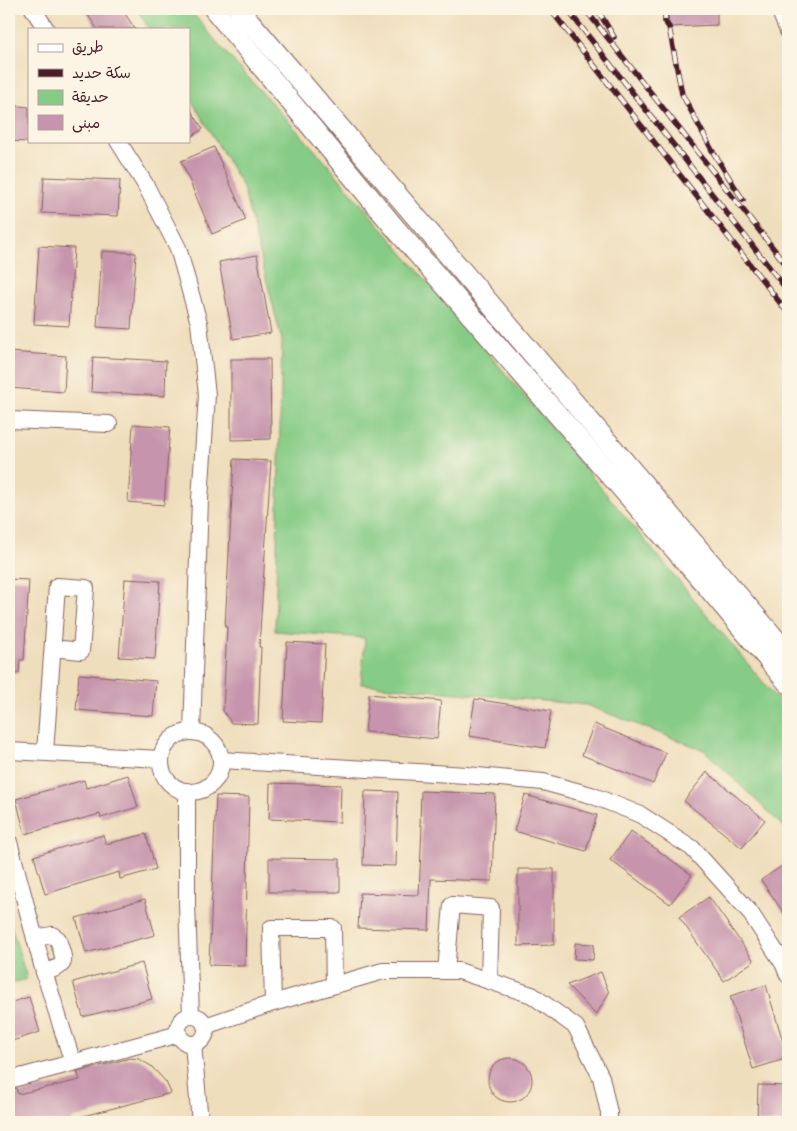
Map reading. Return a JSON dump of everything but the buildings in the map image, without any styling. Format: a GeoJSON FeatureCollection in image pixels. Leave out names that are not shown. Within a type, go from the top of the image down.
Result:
{"type":"FeatureCollection","features":[{"type":"Feature","properties":{"kind":"main road"},"geometry":{"type":"LineString","coordinates":[[214,9],[395,228],[788,683]]}},
{"type":"Feature","properties":{"kind":"main road"},"geometry":{"type":"LineString","coordinates":[[238,9],[788,654]]}},
{"type":"Feature","properties":{"kind":"street"},"geometry":{"type":"LineString","coordinates":[[33,9],[45,28]]}},
{"type":"Feature","properties":{"kind":"street"},"geometry":{"type":"LineString","coordinates":[[779,9],[788,31]]}},
{"type":"Feature","properties":{"kind":"street"},"geometry":{"type":"LineString","coordinates":[[119,142],[145,184],[178,248],[199,323],[207,395],[200,498],[192,732]]}},
{"type":"Feature","properties":{"kind":"street"},"geometry":{"type":"LineString","coordinates":[[9,420],[109,424]]}},
{"type":"Feature","properties":{"kind":"street"},"geometry":{"type":"LineString","coordinates":[[45,752],[53,648]]}},
{"type":"Feature","properties":{"kind":"street"},"geometry":{"type":"LineString","coordinates":[[192,732],[209,738],[215,744],[221,760],[220,770],[211,783],[198,791],[178,789],[171,784],[165,777],[161,759],[163,750],[168,742],[175,736],[192,732]]}},
{"type":"Feature","properties":{"kind":"street"},"geometry":{"type":"LineString","coordinates":[[9,751],[161,759]]}},
{"type":"Feature","properties":{"kind":"street"},"geometry":{"type":"LineString","coordinates":[[221,760],[466,775],[542,782],[592,795],[641,815],[692,848],[749,911],[783,963],[788,976]]}},
{"type":"Feature","properties":{"kind":"street"},"geometry":{"type":"LineString","coordinates":[[187,791],[186,904],[191,1016]]}},
{"type":"Feature","properties":{"kind":"street"},"geometry":{"type":"LineString","coordinates":[[9,848],[44,972],[73,1063]]}},
{"type":"Feature","properties":{"kind":"street"},"geometry":{"type":"LineString","coordinates":[[446,971],[452,905],[491,908],[489,981]]}},
{"type":"Feature","properties":{"kind":"street"},"geometry":{"type":"LineString","coordinates":[[273,1003],[272,928],[333,928],[334,985]]}},
{"type":"Feature","properties":{"kind":"street"},"geometry":{"type":"LineString","coordinates":[[205,1026],[273,1003],[383,971],[459,971],[532,996],[576,1027],[601,1077],[609,1113],[609,1122]]}},
{"type":"Feature","properties":{"kind":"street"},"geometry":{"type":"LineString","coordinates":[[191,1016],[199,1018],[205,1026],[204,1038],[192,1044],[182,1040],[178,1030],[181,1022],[191,1016]]}},
{"type":"Feature","properties":{"kind":"street"},"geometry":{"type":"LineString","coordinates":[[9,1080],[179,1034]]}},
{"type":"Feature","properties":{"kind":"street"},"geometry":{"type":"LineString","coordinates":[[192,1044],[200,1122]]}},
{"type":"Feature","properties":{"kind":"green space"},"geometry":{"type":"Polygon","coordinates":[[[137,9],[189,9],[227,54],[322,158],[522,393],[788,712],[788,831],[704,750],[586,705],[361,684],[365,638],[275,631],[282,341],[243,187],[190,98],[190,28],[148,28],[137,9]]]}},
{"type":"Feature","properties":{"kind":"green space"},"geometry":{"type":"Polygon","coordinates":[[[9,919],[27,979],[9,984],[9,919]]]}},
{"type":"Feature","properties":{"kind":"railway"},"geometry":{"type":"LineString","coordinates":[[550,9],[788,313]]}},
{"type":"Feature","properties":{"kind":"railway"},"geometry":{"type":"LineString","coordinates":[[567,9],[788,291]]}},
{"type":"Feature","properties":{"kind":"railway"},"geometry":{"type":"LineString","coordinates":[[585,9],[788,267]]}},
{"type":"Feature","properties":{"kind":"railway"},"geometry":{"type":"LineString","coordinates":[[597,9],[614,37]]}},
{"type":"Feature","properties":{"kind":"railway"},"geometry":{"type":"LineString","coordinates":[[665,9],[665,22],[669,27],[682,94],[713,152],[743,200]]}}]}
